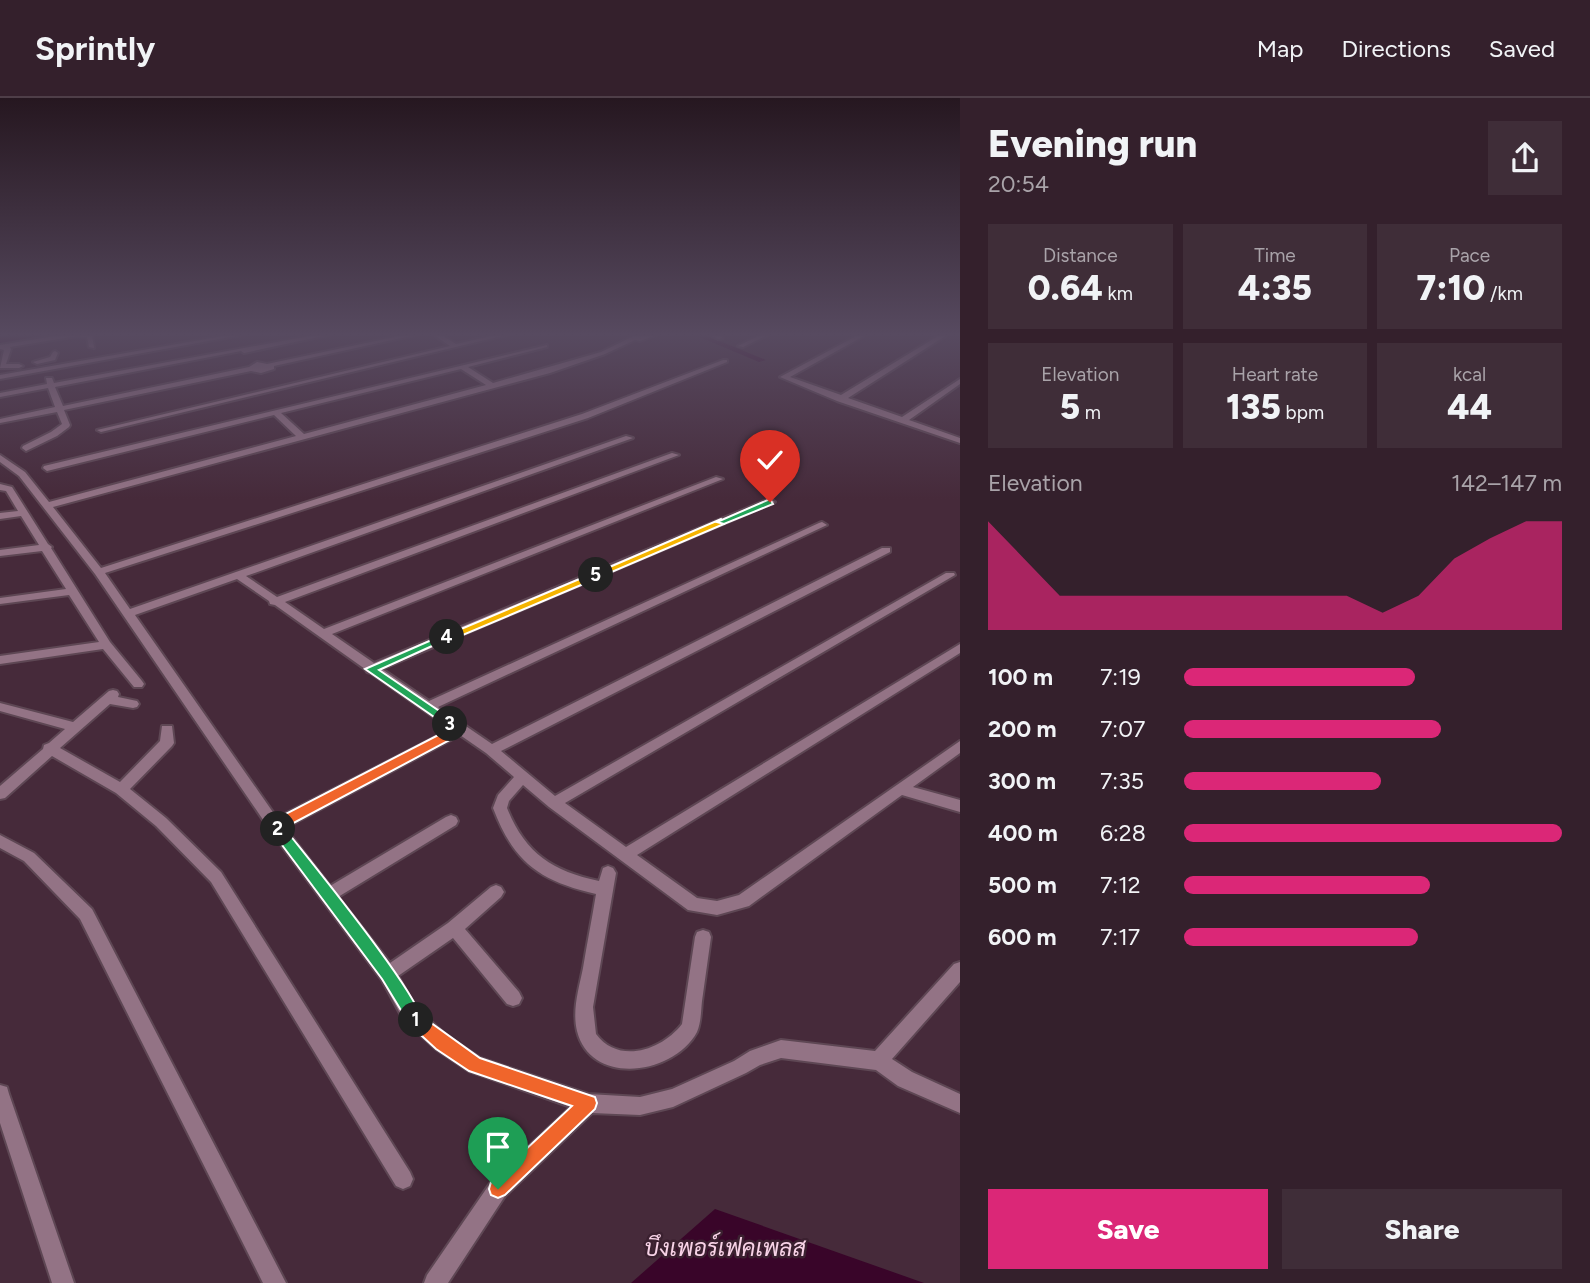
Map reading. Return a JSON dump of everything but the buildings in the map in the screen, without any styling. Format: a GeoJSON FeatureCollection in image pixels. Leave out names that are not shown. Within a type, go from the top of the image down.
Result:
{"type":"FeatureCollection","features":[{"type":"Feature","properties":{"kind":"street"},"geometry":{"type":"LineString","coordinates":[[0,395],[42,388]]}},
{"type":"Feature","properties":{"kind":"street"},"geometry":{"type":"LineString","coordinates":[[26,447],[62,430],[66,420],[51,388]]}},
{"type":"Feature","properties":{"kind":"street"},"geometry":{"type":"LineString","coordinates":[[0,423],[158,388]]}},
{"type":"Feature","properties":{"kind":"street"},"geometry":{"type":"LineString","coordinates":[[102,429],[276,388]]}},
{"type":"Feature","properties":{"kind":"street"},"geometry":{"type":"LineString","coordinates":[[47,468],[372,388]]}},
{"type":"Feature","properties":{"kind":"street"},"geometry":{"type":"LineString","coordinates":[[46,506],[479,388]]}},
{"type":"Feature","properties":{"kind":"street"},"geometry":{"type":"LineString","coordinates":[[99,572],[585,416],[654,388]]}},
{"type":"Feature","properties":{"kind":"street"},"geometry":{"type":"LineString","coordinates":[[811,388],[960,441]]}},
{"type":"Feature","properties":{"kind":"street"},"geometry":{"type":"LineString","coordinates":[[840,398],[856,388]]}},
{"type":"Feature","properties":{"kind":"street"},"geometry":{"type":"LineString","coordinates":[[902,421],[949,388]]}},
{"type":"Feature","properties":{"kind":"street"},"geometry":{"type":"LineString","coordinates":[[276,412],[302,436]]}},
{"type":"Feature","properties":{"kind":"street"},"geometry":{"type":"LineString","coordinates":[[127,614],[629,438]]}},
{"type":"Feature","properties":{"kind":"street"},"geometry":{"type":"LineString","coordinates":[[274,602],[675,455]]}},
{"type":"Feature","properties":{"kind":"street"},"geometry":{"type":"LineString","coordinates":[[0,458],[22,474],[99,572],[275,826],[388,974],[410,1013],[423,1027],[475,1065],[588,1103],[640,1106],[673,1098],[740,1067],[755,1057],[781,1049],[879,1061],[905,1079],[960,1104]]}},
{"type":"Feature","properties":{"kind":"street"},"geometry":{"type":"LineString","coordinates":[[321,634],[719,479]]}},
{"type":"Feature","properties":{"kind":"street"},"geometry":{"type":"LineString","coordinates":[[0,487],[9,489],[106,645],[138,684]]}},
{"type":"Feature","properties":{"kind":"street"},"geometry":{"type":"LineString","coordinates":[[371,669],[770,502]]}},
{"type":"Feature","properties":{"kind":"street"},"geometry":{"type":"LineString","coordinates":[[0,516],[24,513]]}},
{"type":"Feature","properties":{"kind":"street"},"geometry":{"type":"LineString","coordinates":[[427,707],[822,525]]}},
{"type":"Feature","properties":{"kind":"street"},"geometry":{"type":"LineString","coordinates":[[0,553],[47,547]]}},
{"type":"Feature","properties":{"kind":"street"},"geometry":{"type":"LineString","coordinates":[[491,750],[886,550]]}},
{"type":"Feature","properties":{"kind":"street"},"geometry":{"type":"LineString","coordinates":[[237,574],[491,750],[554,803],[694,905],[718,908],[743,901],[960,746]]}},
{"type":"Feature","properties":{"kind":"street"},"geometry":{"type":"LineString","coordinates":[[554,803],[950,575]]}},
{"type":"Feature","properties":{"kind":"street"},"geometry":{"type":"LineString","coordinates":[[0,601],[74,592]]}},
{"type":"Feature","properties":{"kind":"street"},"geometry":{"type":"LineString","coordinates":[[0,660],[106,645]]}},
{"type":"Feature","properties":{"kind":"street"},"geometry":{"type":"LineString","coordinates":[[625,855],[960,648]]}},
{"type":"Feature","properties":{"kind":"street"},"geometry":{"type":"LineString","coordinates":[[0,794],[110,697],[133,704]]}},
{"type":"Feature","properties":{"kind":"street"},"geometry":{"type":"LineString","coordinates":[[0,706],[73,727]]}},
{"type":"Feature","properties":{"kind":"street"},"geometry":{"type":"LineString","coordinates":[[121,789],[167,743],[167,729]]}},
{"type":"Feature","properties":{"kind":"street"},"geometry":{"type":"LineString","coordinates":[[275,826],[459,730]]}},
{"type":"Feature","properties":{"kind":"street"},"geometry":{"type":"LineString","coordinates":[[49,748],[121,789],[161,822],[216,877],[403,1179]]}},
{"type":"Feature","properties":{"kind":"street"},"geometry":{"type":"LineString","coordinates":[[522,776],[503,799],[500,808],[517,846],[551,874],[568,882],[606,881],[584,1007],[585,1028],[592,1044],[612,1056],[640,1061],[668,1052],[683,1040],[690,1027],[703,937]]}},
{"type":"Feature","properties":{"kind":"street"},"geometry":{"type":"LineString","coordinates":[[901,789],[960,806]]}},
{"type":"Feature","properties":{"kind":"street"},"geometry":{"type":"LineString","coordinates":[[329,894],[451,821]]}},
{"type":"Feature","properties":{"kind":"street"},"geometry":{"type":"LineString","coordinates":[[0,841],[29,857],[86,914],[275,1283]]}},
{"type":"Feature","properties":{"kind":"street"},"geometry":{"type":"LineString","coordinates":[[388,974],[454,928],[496,892]]}},
{"type":"Feature","properties":{"kind":"street"},"geometry":{"type":"LineString","coordinates":[[454,928],[513,998]]}},
{"type":"Feature","properties":{"kind":"street"},"geometry":{"type":"LineString","coordinates":[[879,1061],[960,971]]}},
{"type":"Feature","properties":{"kind":"street"},"geometry":{"type":"LineString","coordinates":[[0,1094],[63,1283]]}},
{"type":"Feature","properties":{"kind":"street"},"geometry":{"type":"LineString","coordinates":[[435,1283],[498,1189],[588,1103]]}},
{"type":"Feature","properties":{"kind":"water","name":"บึงเพอร์เฟคเพลส"},"geometry":{"type":"Polygon","coordinates":[[[715,1209],[924,1283],[631,1283],[715,1209]]]}},
{"type":"Feature","properties":{"kind":"route"},"geometry":{"type":"LineString","coordinates":[[498,1189],[588,1103],[475,1065],[423,1027],[410,1013],[388,974],[275,826],[459,730],[371,669],[770,502]]}}]}
